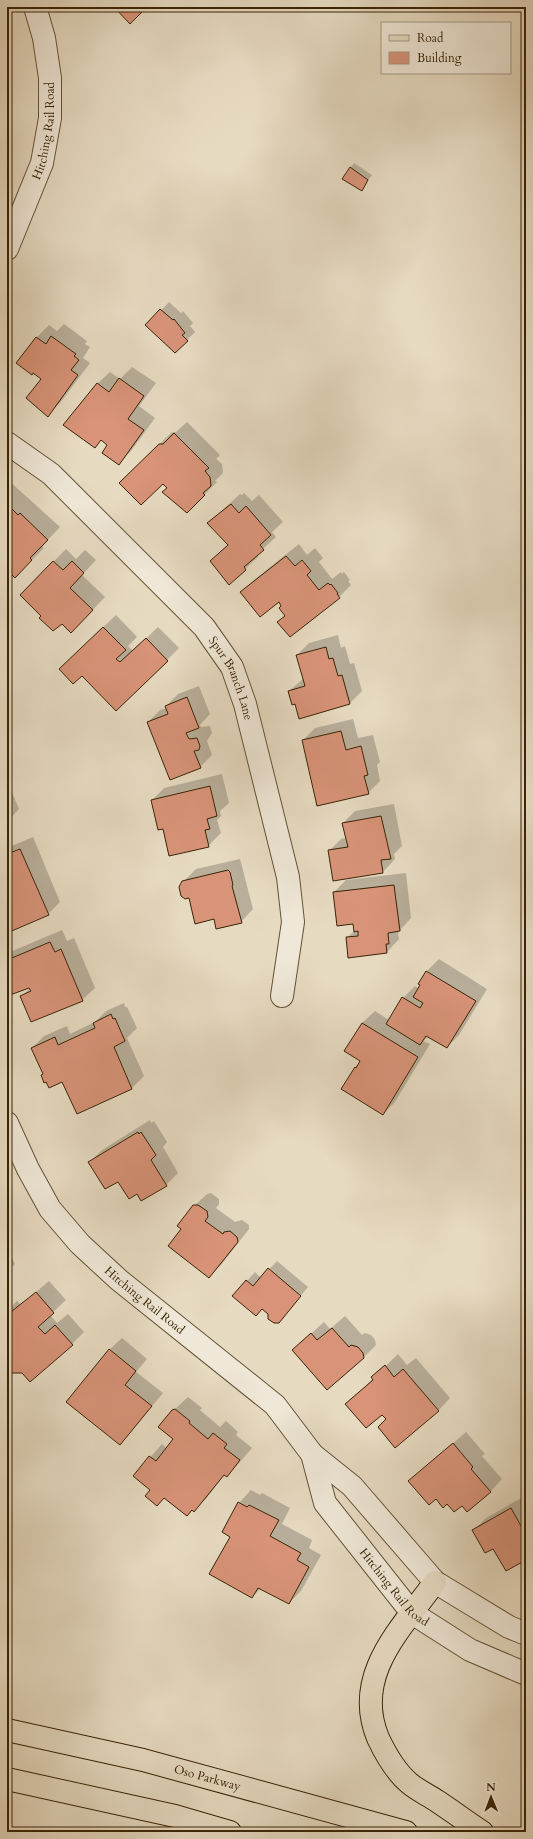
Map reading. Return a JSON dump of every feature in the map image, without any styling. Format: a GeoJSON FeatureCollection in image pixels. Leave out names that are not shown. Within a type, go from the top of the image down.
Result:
{"type":"FeatureCollection","features":[{"type":"Feature","properties":{"kind":"main road"},"geometry":{"type":"LineString","coordinates":[[435,1582],[385,1650],[376,1669],[370,1690],[375,1731],[396,1770],[410,1784],[482,1832]]}},
{"type":"Feature","properties":{"kind":"main road","name":"Oso Parkway"},"geometry":{"type":"LineString","coordinates":[[7,1730],[143,1760],[406,1832]]}},
{"type":"Feature","properties":{"kind":"main road"},"geometry":{"type":"LineString","coordinates":[[7,1779],[175,1816],[230,1832]]}},
{"type":"Feature","properties":{"kind":"street","name":"Hitching Rail Road"},"geometry":{"type":"LineString","coordinates":[[7,249],[42,163],[50,118],[50,78],[44,38],[35,7]]}},
{"type":"Feature","properties":{"kind":"street","name":"Spur Branch Lane"},"geometry":{"type":"LineString","coordinates":[[7,443],[52,474],[204,627],[232,667],[245,704],[288,877],[293,922],[282,996]]}},
{"type":"Feature","properties":{"kind":"street","name":"Hitching Rail Road"},"geometry":{"type":"LineString","coordinates":[[7,1122],[28,1170],[50,1209],[80,1244],[119,1280],[275,1405],[312,1454],[352,1486],[435,1582],[509,1627],[526,1634]]}},
{"type":"Feature","properties":{"kind":"street","name":"Hitching Rail Road"},"geometry":{"type":"LineString","coordinates":[[312,1454],[325,1503],[412,1613],[470,1650],[526,1674]]}},
{"type":"Feature","properties":{"kind":"building"},"geometry":{"type":"Polygon","coordinates":[[[114,7],[147,7],[130,24],[114,7]]]}},
{"type":"Feature","properties":{"kind":"building"},"geometry":{"type":"Polygon","coordinates":[[[350,167],[368,180],[362,191],[342,179],[350,167]]]}},
{"type":"Feature","properties":{"kind":"building"},"geometry":{"type":"Polygon","coordinates":[[[160,309],[173,320],[174,319],[185,333],[182,335],[188,341],[175,353],[145,325],[160,309]]]}},
{"type":"Feature","properties":{"kind":"building"},"geometry":{"type":"Polygon","coordinates":[[[51,336],[76,354],[74,356],[79,360],[71,370],[78,375],[48,417],[26,398],[41,379],[33,373],[32,375],[16,363],[36,337],[46,344],[51,336]]]}},
{"type":"Feature","properties":{"kind":"building"},"geometry":{"type":"Polygon","coordinates":[[[119,378],[144,396],[128,419],[144,430],[119,465],[102,453],[107,445],[101,440],[95,448],[63,425],[97,383],[109,392],[119,378]]]}},
{"type":"Feature","properties":{"kind":"building"},"geometry":{"type":"Polygon","coordinates":[[[174,433],[209,468],[205,471],[210,477],[211,486],[203,493],[205,495],[187,513],[162,492],[167,488],[163,484],[141,505],[119,483],[159,444],[163,444],[174,433]]]}},
{"type":"Feature","properties":{"kind":"building"},"geometry":{"type":"Polygon","coordinates":[[[7,504],[18,515],[20,513],[48,540],[30,558],[32,560],[15,578],[12,575],[10,577],[7,575],[7,504]]]}},
{"type":"Feature","properties":{"kind":"building"},"geometry":{"type":"Polygon","coordinates":[[[231,504],[239,513],[246,506],[271,535],[260,545],[264,550],[244,567],[246,570],[229,585],[210,561],[228,545],[207,523],[231,504]]]}},
{"type":"Feature","properties":{"kind":"building"},"geometry":{"type":"Polygon","coordinates":[[[286,556],[295,566],[302,560],[311,571],[307,575],[319,590],[328,583],[330,585],[331,584],[340,598],[290,637],[277,622],[285,616],[279,608],[281,606],[279,602],[260,617],[240,592],[286,556]]]}},
{"type":"Feature","properties":{"kind":"building"},"geometry":{"type":"Polygon","coordinates":[[[53,561],[63,570],[72,561],[84,573],[70,588],[93,610],[71,633],[62,624],[53,631],[39,618],[41,616],[20,595],[53,561]]]}},
{"type":"Feature","properties":{"kind":"building"},"geometry":{"type":"Polygon","coordinates":[[[103,627],[126,650],[116,659],[120,662],[146,638],[168,661],[116,711],[82,676],[73,684],[59,669],[103,627]]]}},
{"type":"Feature","properties":{"kind":"building"},"geometry":{"type":"Polygon","coordinates":[[[326,647],[329,659],[333,658],[338,676],[342,675],[350,704],[299,719],[295,704],[292,705],[288,691],[305,686],[296,655],[326,647]]]}},
{"type":"Feature","properties":{"kind":"building"},"geometry":{"type":"Polygon","coordinates":[[[187,697],[199,728],[186,733],[189,739],[197,738],[200,746],[199,750],[194,751],[201,768],[170,780],[147,722],[168,714],[165,706],[187,697]]]}},
{"type":"Feature","properties":{"kind":"building"},"geometry":{"type":"Polygon","coordinates":[[[341,731],[346,750],[361,746],[368,775],[364,776],[369,794],[317,806],[302,740],[341,731]]]}},
{"type":"Feature","properties":{"kind":"building"},"geometry":{"type":"Polygon","coordinates":[[[210,786],[217,816],[207,819],[210,829],[205,830],[209,847],[169,856],[163,829],[158,830],[151,800],[210,786]]]}},
{"type":"Feature","properties":{"kind":"building"},"geometry":{"type":"Polygon","coordinates":[[[381,816],[391,859],[381,860],[383,873],[333,881],[328,850],[348,847],[342,823],[381,816]]]}},
{"type":"Feature","properties":{"kind":"building"},"geometry":{"type":"Polygon","coordinates":[[[20,849],[49,915],[7,933],[7,854],[20,849]]]}},
{"type":"Feature","properties":{"kind":"building"},"geometry":{"type":"Polygon","coordinates":[[[228,870],[230,872],[232,886],[242,923],[216,929],[214,919],[195,924],[189,898],[185,899],[181,896],[179,887],[182,881],[228,870]]]}},
{"type":"Feature","properties":{"kind":"building"},"geometry":{"type":"Polygon","coordinates":[[[394,885],[400,931],[388,933],[389,944],[386,944],[387,953],[348,958],[346,937],[358,936],[358,931],[354,932],[353,924],[337,926],[333,892],[394,885]]]}},
{"type":"Feature","properties":{"kind":"building"},"geometry":{"type":"Polygon","coordinates":[[[50,942],[55,952],[61,949],[83,1001],[31,1022],[20,996],[31,991],[29,988],[10,995],[7,988],[7,960],[50,942]]]}},
{"type":"Feature","properties":{"kind":"building"},"geometry":{"type":"Polygon","coordinates":[[[426,971],[476,1001],[447,1048],[426,1036],[420,1045],[386,1024],[402,997],[420,1008],[423,1003],[413,997],[420,985],[418,984],[426,971]]]}},
{"type":"Feature","properties":{"kind":"building"},"geometry":{"type":"Polygon","coordinates":[[[111,1014],[113,1019],[115,1018],[125,1041],[114,1047],[132,1089],[77,1114],[62,1082],[49,1088],[46,1082],[44,1083],[41,1075],[43,1074],[31,1048],[55,1037],[58,1045],[95,1028],[93,1023],[111,1014]]]}},
{"type":"Feature","properties":{"kind":"building"},"geometry":{"type":"Polygon","coordinates":[[[362,1023],[418,1057],[383,1115],[341,1089],[360,1061],[344,1051],[362,1023]]]}},
{"type":"Feature","properties":{"kind":"building"},"geometry":{"type":"Polygon","coordinates":[[[138,1132],[139,1134],[141,1132],[156,1155],[151,1160],[167,1186],[141,1201],[137,1194],[129,1199],[118,1182],[105,1189],[88,1162],[138,1132]]]}},
{"type":"Feature","properties":{"kind":"building"},"geometry":{"type":"Polygon","coordinates":[[[193,1205],[198,1205],[207,1211],[208,1217],[205,1221],[223,1234],[224,1232],[230,1231],[237,1237],[238,1242],[209,1278],[168,1246],[181,1229],[177,1226],[193,1205]]]}},
{"type":"Feature","properties":{"kind":"building"},"geometry":{"type":"Polygon","coordinates":[[[268,1268],[301,1296],[279,1323],[274,1323],[268,1319],[268,1314],[262,1309],[256,1316],[232,1296],[246,1280],[253,1286],[268,1268]]]}},
{"type":"Feature","properties":{"kind":"building"},"geometry":{"type":"Polygon","coordinates":[[[36,1292],[54,1313],[38,1327],[45,1334],[55,1325],[73,1345],[30,1382],[22,1373],[9,1373],[7,1315],[36,1292]]]}},
{"type":"Feature","properties":{"kind":"building"},"geometry":{"type":"Polygon","coordinates":[[[332,1328],[349,1347],[351,1345],[358,1347],[363,1353],[364,1358],[327,1390],[292,1350],[311,1333],[317,1340],[332,1328]]]}},
{"type":"Feature","properties":{"kind":"building"},"geometry":{"type":"Polygon","coordinates":[[[109,1349],[136,1371],[125,1385],[152,1406],[120,1445],[66,1402],[109,1349]]]}},
{"type":"Feature","properties":{"kind":"building"},"geometry":{"type":"Polygon","coordinates":[[[385,1365],[394,1377],[403,1369],[439,1411],[395,1448],[378,1427],[386,1419],[382,1415],[366,1428],[345,1404],[373,1380],[371,1377],[385,1365]]]}},
{"type":"Feature","properties":{"kind":"building"},"geometry":{"type":"Polygon","coordinates":[[[175,1409],[190,1421],[189,1423],[208,1439],[213,1433],[227,1444],[224,1448],[240,1460],[227,1477],[224,1475],[194,1512],[192,1510],[187,1516],[164,1498],[157,1506],[145,1496],[150,1490],[133,1476],[149,1456],[156,1461],[173,1439],[158,1427],[172,1410],[175,1409]]]}},
{"type":"Feature","properties":{"kind":"building"},"geometry":{"type":"Polygon","coordinates":[[[453,1443],[473,1467],[471,1469],[491,1492],[467,1512],[462,1506],[454,1512],[447,1504],[443,1508],[436,1499],[429,1505],[408,1481],[453,1443]]]}},
{"type":"Feature","properties":{"kind":"building"},"geometry":{"type":"Polygon","coordinates":[[[238,1502],[247,1507],[249,1505],[279,1520],[270,1536],[301,1553],[297,1560],[309,1567],[289,1604],[258,1588],[252,1598],[209,1574],[230,1537],[222,1532],[238,1502]]]}},
{"type":"Feature","properties":{"kind":"building"},"geometry":{"type":"Polygon","coordinates":[[[511,1508],[521,1526],[526,1523],[526,1560],[506,1571],[493,1549],[485,1553],[472,1530],[511,1508]]]}}]}
